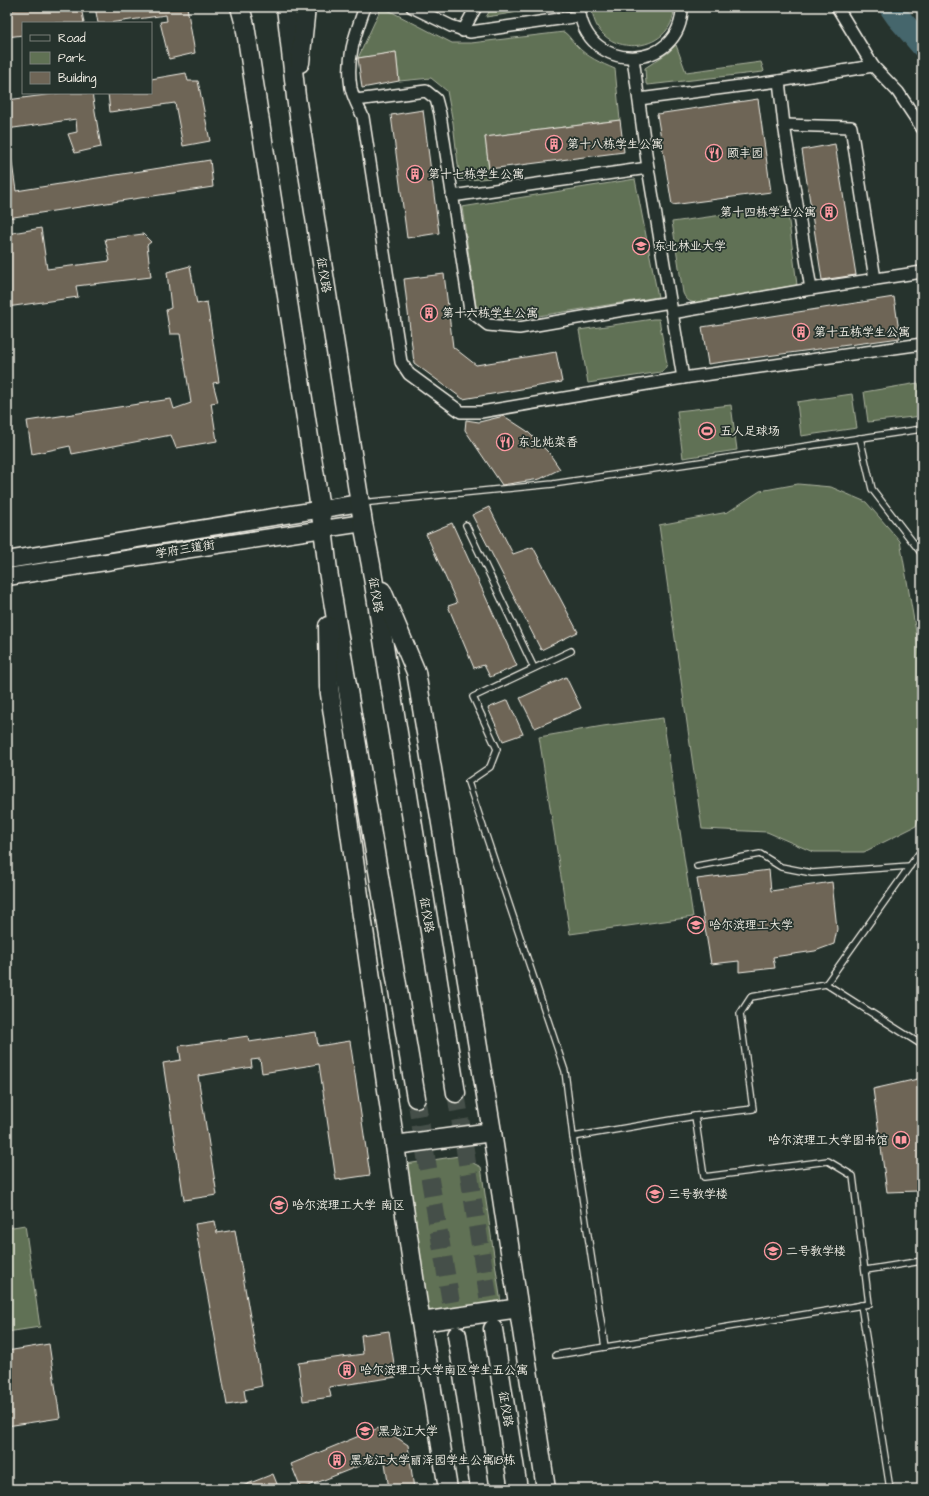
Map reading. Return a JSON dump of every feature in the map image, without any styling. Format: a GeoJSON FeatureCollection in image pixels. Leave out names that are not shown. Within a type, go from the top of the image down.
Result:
{"type":"FeatureCollection","features":[{"type":"Feature","properties":{"kind":"main road"},"geometry":{"type":"LineString","coordinates":[[240,7],[245,25]]}},
{"type":"Feature","properties":{"kind":"main road"},"geometry":{"type":"LineString","coordinates":[[244,7],[245,25],[320,508],[328,571],[416,1098]]}},
{"type":"Feature","properties":{"kind":"main road"},"geometry":{"type":"LineString","coordinates":[[286,7],[296,97]]}},
{"type":"Feature","properties":{"kind":"main road"},"geometry":{"type":"LineString","coordinates":[[296,97],[306,7]]}},
{"type":"Feature","properties":{"kind":"main road","name":"征仪路"},"geometry":{"type":"LineString","coordinates":[[296,97],[363,523],[371,564],[456,1093]]}},
{"type":"Feature","properties":{"kind":"main road","name":"学府三道街"},"geometry":{"type":"LineString","coordinates":[[7,560],[320,508],[360,503]]}},
{"type":"Feature","properties":{"kind":"main road","name":"学府三道街"},"geometry":{"type":"LineString","coordinates":[[7,577],[363,523]]}},
{"type":"Feature","properties":{"kind":"main road"},"geometry":{"type":"LineString","coordinates":[[371,564],[416,672],[492,1132],[546,1489]]}},
{"type":"Feature","properties":{"kind":"main road"},"geometry":{"type":"LineString","coordinates":[[328,571],[329,687],[421,1322],[448,1489]]}},
{"type":"Feature","properties":{"kind":"main road"},"geometry":{"type":"LineString","coordinates":[[395,1145],[492,1132]]}},
{"type":"Feature","properties":{"kind":"main road"},"geometry":{"type":"LineString","coordinates":[[421,1322],[519,1308]]}},
{"type":"Feature","properties":{"kind":"main road","name":"征仪路"},"geometry":{"type":"LineString","coordinates":[[493,1329],[518,1489]]}},
{"type":"Feature","properties":{"kind":"main road"},"geometry":{"type":"LineString","coordinates":[[457,1335],[480,1489]]}},
{"type":"Feature","properties":{"kind":"street"},"geometry":{"type":"LineString","coordinates":[[365,7],[356,30],[349,60],[352,89],[363,117],[401,362],[409,374],[461,412],[481,412],[683,378],[922,344]]}},
{"type":"Feature","properties":{"kind":"street"},"geometry":{"type":"LineString","coordinates":[[412,7],[451,26],[470,32],[580,12],[585,30],[593,42],[605,51],[618,56],[633,58],[650,55],[665,45],[676,32],[682,16],[682,7]]}},
{"type":"Feature","properties":{"kind":"street"},"geometry":{"type":"LineString","coordinates":[[463,30],[476,7]]}},
{"type":"Feature","properties":{"kind":"street"},"geometry":{"type":"LineString","coordinates":[[837,7],[873,66],[898,92],[922,128]]}},
{"type":"Feature","properties":{"kind":"street"},"geometry":{"type":"LineString","coordinates":[[633,58],[648,168],[683,378]]}},
{"type":"Feature","properties":{"kind":"street"},"geometry":{"type":"LineString","coordinates":[[639,99],[779,81],[873,66]]}},
{"type":"Feature","properties":{"kind":"street"},"geometry":{"type":"LineString","coordinates":[[779,81],[784,125],[811,289]]}},
{"type":"Feature","properties":{"kind":"street"},"geometry":{"type":"LineString","coordinates":[[356,100],[426,92],[436,99],[440,114],[470,310],[488,325],[519,328],[811,289],[922,272]]}},
{"type":"Feature","properties":{"kind":"street"},"geometry":{"type":"LineString","coordinates":[[784,125],[851,127],[875,279]]}},
{"type":"Feature","properties":{"kind":"street"},"geometry":{"type":"LineString","coordinates":[[452,196],[648,168]]}},
{"type":"Feature","properties":{"kind":"lane"},"geometry":{"type":"LineString","coordinates":[[360,503],[552,484],[922,429]]}},
{"type":"Feature","properties":{"kind":"lane"},"geometry":{"type":"LineString","coordinates":[[860,438],[872,489],[922,554]]}},
{"type":"Feature","properties":{"kind":"lane"},"geometry":{"type":"LineString","coordinates":[[466,525],[534,668]]}},
{"type":"Feature","properties":{"kind":"lane"},"geometry":{"type":"LineString","coordinates":[[571,651],[473,697],[497,749],[490,767],[468,782],[565,1071],[573,1137],[606,1348]]}},
{"type":"Feature","properties":{"kind":"lane"},"geometry":{"type":"LineString","coordinates":[[826,984],[922,849]]}},
{"type":"Feature","properties":{"kind":"lane"},"geometry":{"type":"LineString","coordinates":[[697,866],[760,854],[781,867],[812,873],[910,866]]}},
{"type":"Feature","properties":{"kind":"lane"},"geometry":{"type":"LineString","coordinates":[[573,1137],[695,1116],[753,1108],[740,1014],[751,997],[826,984],[922,1045]]}},
{"type":"Feature","properties":{"kind":"lane"},"geometry":{"type":"LineString","coordinates":[[556,1355],[869,1304],[866,1270],[853,1176],[828,1160],[704,1177],[695,1116]]}},
{"type":"Feature","properties":{"kind":"lane"},"geometry":{"type":"LineString","coordinates":[[866,1270],[922,1261]]}},
{"type":"Feature","properties":{"kind":"lane"},"geometry":{"type":"LineString","coordinates":[[861,1305],[890,1489]]}},
{"type":"Feature","properties":{"kind":"green space"},"geometry":{"type":"Polygon","coordinates":[[[492,7],[553,7],[486,17],[492,7]]]}},
{"type":"Feature","properties":{"kind":"green space"},"geometry":{"type":"Polygon","coordinates":[[[592,7],[674,7],[671,23],[662,35],[649,43],[634,46],[619,44],[606,37],[596,25],[592,7]]]}},
{"type":"Feature","properties":{"kind":"green space"},"geometry":{"type":"Polygon","coordinates":[[[381,8],[388,10],[452,43],[471,43],[564,32],[590,57],[615,69],[620,120],[485,137],[490,178],[460,181],[453,123],[447,91],[431,78],[399,81],[396,52],[358,58],[381,8]]]}},
{"type":"Feature","properties":{"kind":"green space"},"geometry":{"type":"Polygon","coordinates":[[[676,45],[686,72],[761,62],[764,71],[648,85],[646,84],[645,68],[669,52],[676,45]]]}},
{"type":"Feature","properties":{"kind":"green space"},"geometry":{"type":"Polygon","coordinates":[[[635,179],[658,297],[507,321],[476,306],[462,207],[635,179]]]}},
{"type":"Feature","properties":{"kind":"green space"},"geometry":{"type":"Polygon","coordinates":[[[787,206],[797,285],[696,303],[687,299],[683,293],[672,222],[787,206]]]}},
{"type":"Feature","properties":{"kind":"green space"},"geometry":{"type":"Polygon","coordinates":[[[659,319],[667,364],[665,369],[661,372],[588,383],[579,330],[659,319]]]}},
{"type":"Feature","properties":{"kind":"green space"},"geometry":{"type":"Polygon","coordinates":[[[918,383],[922,404],[922,416],[868,422],[864,392],[918,383]]]}},
{"type":"Feature","properties":{"kind":"green space"},"geometry":{"type":"Polygon","coordinates":[[[852,394],[857,428],[801,436],[797,402],[852,394]]]}},
{"type":"Feature","properties":{"kind":"green space","name":"五人足球场"},"geometry":{"type":"Polygon","coordinates":[[[731,405],[737,450],[683,458],[677,411],[731,405]]]}},
{"type":"Feature","properties":{"kind":"green space"},"geometry":{"type":"Polygon","coordinates":[[[798,484],[831,487],[866,502],[900,541],[922,666],[922,804],[916,826],[864,852],[813,852],[767,832],[702,829],[659,525],[728,512],[760,491],[798,484]]]}},
{"type":"Feature","properties":{"kind":"green space"},"geometry":{"type":"Polygon","coordinates":[[[663,718],[693,917],[570,934],[539,737],[663,718]]]}},
{"type":"Feature","properties":{"kind":"green space"},"geometry":{"type":"Polygon","coordinates":[[[459,1156],[481,1167],[501,1303],[428,1313],[406,1164],[459,1156]]]}},
{"type":"Feature","properties":{"kind":"green space"},"geometry":{"type":"Polygon","coordinates":[[[25,1225],[40,1327],[7,1332],[7,1228],[25,1225]]]}},
{"type":"Feature","properties":{"kind":"building"},"geometry":{"type":"Polygon","coordinates":[[[29,7],[81,7],[84,22],[22,22],[22,35],[7,37],[7,10],[29,7]]]}},
{"type":"Feature","properties":{"kind":"building"},"geometry":{"type":"Polygon","coordinates":[[[95,7],[187,7],[195,53],[169,59],[160,22],[167,21],[166,15],[116,22],[98,22],[95,7]]]}},
{"type":"Feature","properties":{"kind":"building"},"geometry":{"type":"Polygon","coordinates":[[[396,52],[399,81],[362,88],[358,58],[396,52]]]}},
{"type":"Feature","properties":{"kind":"building"},"geometry":{"type":"Polygon","coordinates":[[[186,73],[188,81],[198,81],[210,141],[183,146],[175,103],[110,112],[108,94],[152,94],[152,79],[186,73]]]}},
{"type":"Feature","properties":{"kind":"building"},"geometry":{"type":"Polygon","coordinates":[[[53,94],[92,94],[101,147],[75,153],[68,134],[77,132],[76,119],[7,129],[7,100],[53,94]]]}},
{"type":"Feature","properties":{"kind":"building","name":"颐丰园"},"geometry":{"type":"Polygon","coordinates":[[[758,99],[771,192],[672,205],[657,114],[758,99]]]}},
{"type":"Feature","properties":{"kind":"building","name":"第十七栋学生公寓"},"geometry":{"type":"Polygon","coordinates":[[[423,110],[439,233],[407,238],[391,115],[423,110]]]}},
{"type":"Feature","properties":{"kind":"building","name":"第十八栋学生公寓"},"geometry":{"type":"Polygon","coordinates":[[[620,120],[624,152],[489,169],[485,137],[620,120]]]}},
{"type":"Feature","properties":{"kind":"building","name":"第十四栋学生公寓"},"geometry":{"type":"Polygon","coordinates":[[[835,144],[856,275],[822,280],[802,150],[835,144]]]}},
{"type":"Feature","properties":{"kind":"building"},"geometry":{"type":"Polygon","coordinates":[[[7,156],[11,156],[16,191],[210,160],[213,187],[7,218],[7,156]]]}},
{"type":"Feature","properties":{"kind":"building"},"geometry":{"type":"Polygon","coordinates":[[[41,228],[47,269],[110,261],[105,239],[143,234],[151,242],[147,245],[151,277],[76,286],[78,297],[7,307],[7,234],[41,228]]]}},
{"type":"Feature","properties":{"kind":"building"},"geometry":{"type":"Polygon","coordinates":[[[190,266],[197,304],[207,302],[219,382],[213,383],[218,402],[211,403],[217,441],[176,448],[171,435],[72,454],[70,446],[32,454],[27,421],[171,399],[174,409],[191,403],[180,334],[170,334],[166,310],[171,308],[167,272],[190,266]]]}},
{"type":"Feature","properties":{"kind":"building","name":"第十六栋学生公寓"},"geometry":{"type":"Polygon","coordinates":[[[444,274],[453,347],[476,365],[556,352],[562,382],[463,399],[414,363],[404,279],[444,274]]]}},
{"type":"Feature","properties":{"kind":"building","name":"第十五栋学生公寓"},"geometry":{"type":"Polygon","coordinates":[[[894,297],[900,338],[708,364],[702,327],[894,297]]]}},
{"type":"Feature","properties":{"kind":"building","name":"东北炖菜香"},"geometry":{"type":"Polygon","coordinates":[[[504,416],[527,431],[549,453],[560,469],[540,479],[502,485],[465,430],[466,420],[479,422],[504,416]]]}},
{"type":"Feature","properties":{"kind":"building"},"geometry":{"type":"Polygon","coordinates":[[[489,507],[513,554],[533,547],[578,632],[541,650],[472,515],[489,507]]]}},
{"type":"Feature","properties":{"kind":"building"},"geometry":{"type":"Polygon","coordinates":[[[452,523],[517,666],[490,677],[484,665],[474,668],[448,606],[457,603],[426,534],[452,523]]]}},
{"type":"Feature","properties":{"kind":"building"},"geometry":{"type":"Polygon","coordinates":[[[566,677],[581,708],[535,728],[520,698],[566,677]]]}},
{"type":"Feature","properties":{"kind":"building"},"geometry":{"type":"Polygon","coordinates":[[[508,700],[523,734],[503,741],[488,708],[508,700]]]}},
{"type":"Feature","properties":{"kind":"building"},"geometry":{"type":"Polygon","coordinates":[[[769,870],[771,891],[832,882],[837,929],[834,944],[815,951],[773,957],[775,968],[739,972],[739,961],[711,964],[697,879],[769,870]]]}},
{"type":"Feature","properties":{"kind":"building"},"geometry":{"type":"Polygon","coordinates":[[[316,1032],[318,1046],[350,1041],[370,1175],[336,1180],[319,1064],[262,1073],[260,1059],[251,1060],[252,1067],[198,1076],[217,1195],[184,1200],[163,1063],[181,1060],[179,1046],[248,1036],[249,1042],[316,1032]]]}},
{"type":"Feature","properties":{"kind":"building","name":"哈尔滨理工大学图书馆"},"geometry":{"type":"Polygon","coordinates":[[[922,1078],[922,1234],[918,1191],[887,1192],[873,1089],[922,1078]]]}},
{"type":"Feature","properties":{"kind":"building"},"geometry":{"type":"Polygon","coordinates":[[[215,1221],[217,1233],[235,1230],[262,1386],[244,1390],[246,1402],[227,1405],[195,1224],[215,1221]]]}},
{"type":"Feature","properties":{"kind":"building","name":"哈尔滨理工大学南区学生五公寓"},"geometry":{"type":"Polygon","coordinates":[[[389,1331],[396,1377],[329,1387],[331,1397],[303,1401],[298,1363],[363,1354],[361,1335],[389,1331]]]}},
{"type":"Feature","properties":{"kind":"building"},"geometry":{"type":"Polygon","coordinates":[[[49,1344],[60,1418],[7,1426],[7,1351],[49,1344]]]}},
{"type":"Feature","properties":{"kind":"building","name":"黑龙江大学丽泽园学生公寓18栋"},"geometry":{"type":"Polygon","coordinates":[[[381,1427],[408,1445],[414,1489],[389,1489],[384,1456],[301,1489],[291,1464],[381,1427]]]}},
{"type":"Feature","properties":{"kind":"building"},"geometry":{"type":"Polygon","coordinates":[[[273,1474],[279,1489],[235,1489],[273,1474]]]}},
{"type":"Feature","properties":{"kind":"waterway"},"geometry":{"type":"LineString","coordinates":[[891,7],[922,45]]}},
{"type":"Feature","properties":{"kind":"tunnel"},"geometry":{"type":"LineString","coordinates":[[456,1093],[493,1327]]}},
{"type":"Feature","properties":{"kind":"tunnel"},"geometry":{"type":"LineString","coordinates":[[416,1098],[456,1332]]}},
{"type":"Feature","properties":{"kind":"place","name":"第十八栋学生公寓"},"geometry":{"type":"Point","coordinates":[554,144]}},
{"type":"Feature","properties":{"kind":"place","name":"颐丰园"},"geometry":{"type":"Point","coordinates":[714,153]}},
{"type":"Feature","properties":{"kind":"place","name":"第十七栋学生公寓"},"geometry":{"type":"Point","coordinates":[415,174]}},
{"type":"Feature","properties":{"kind":"place","name":"第十四栋学生公寓"},"geometry":{"type":"Point","coordinates":[829,212]}},
{"type":"Feature","properties":{"kind":"place","name":"东北林业大学"},"geometry":{"type":"Point","coordinates":[641,246]}},
{"type":"Feature","properties":{"kind":"place","name":"第十六栋学生公寓"},"geometry":{"type":"Point","coordinates":[429,313]}},
{"type":"Feature","properties":{"kind":"place","name":"第十五栋学生公寓"},"geometry":{"type":"Point","coordinates":[801,332]}},
{"type":"Feature","properties":{"kind":"place","name":"五人足球场"},"geometry":{"type":"Point","coordinates":[707,431]}},
{"type":"Feature","properties":{"kind":"place","name":"东北炖菜香"},"geometry":{"type":"Point","coordinates":[505,442]}},
{"type":"Feature","properties":{"kind":"place","name":"哈尔滨理工大学"},"geometry":{"type":"Point","coordinates":[696,925]}},
{"type":"Feature","properties":{"kind":"place","name":"哈尔滨理工大学图书馆"},"geometry":{"type":"Point","coordinates":[901,1140]}},
{"type":"Feature","properties":{"kind":"place","name":"三号教学楼"},"geometry":{"type":"Point","coordinates":[655,1194]}},
{"type":"Feature","properties":{"kind":"place","name":"哈尔滨理工大学 南区"},"geometry":{"type":"Point","coordinates":[279,1205]}},
{"type":"Feature","properties":{"kind":"place","name":"二号教学楼"},"geometry":{"type":"Point","coordinates":[773,1251]}},
{"type":"Feature","properties":{"kind":"place","name":"哈尔滨理工大学南区学生五公寓"},"geometry":{"type":"Point","coordinates":[347,1370]}},
{"type":"Feature","properties":{"kind":"place","name":"黑龙江大学"},"geometry":{"type":"Point","coordinates":[365,1431]}},
{"type":"Feature","properties":{"kind":"place","name":"黑龙江大学丽泽园学生公寓18栋"},"geometry":{"type":"Point","coordinates":[337,1460]}}]}
